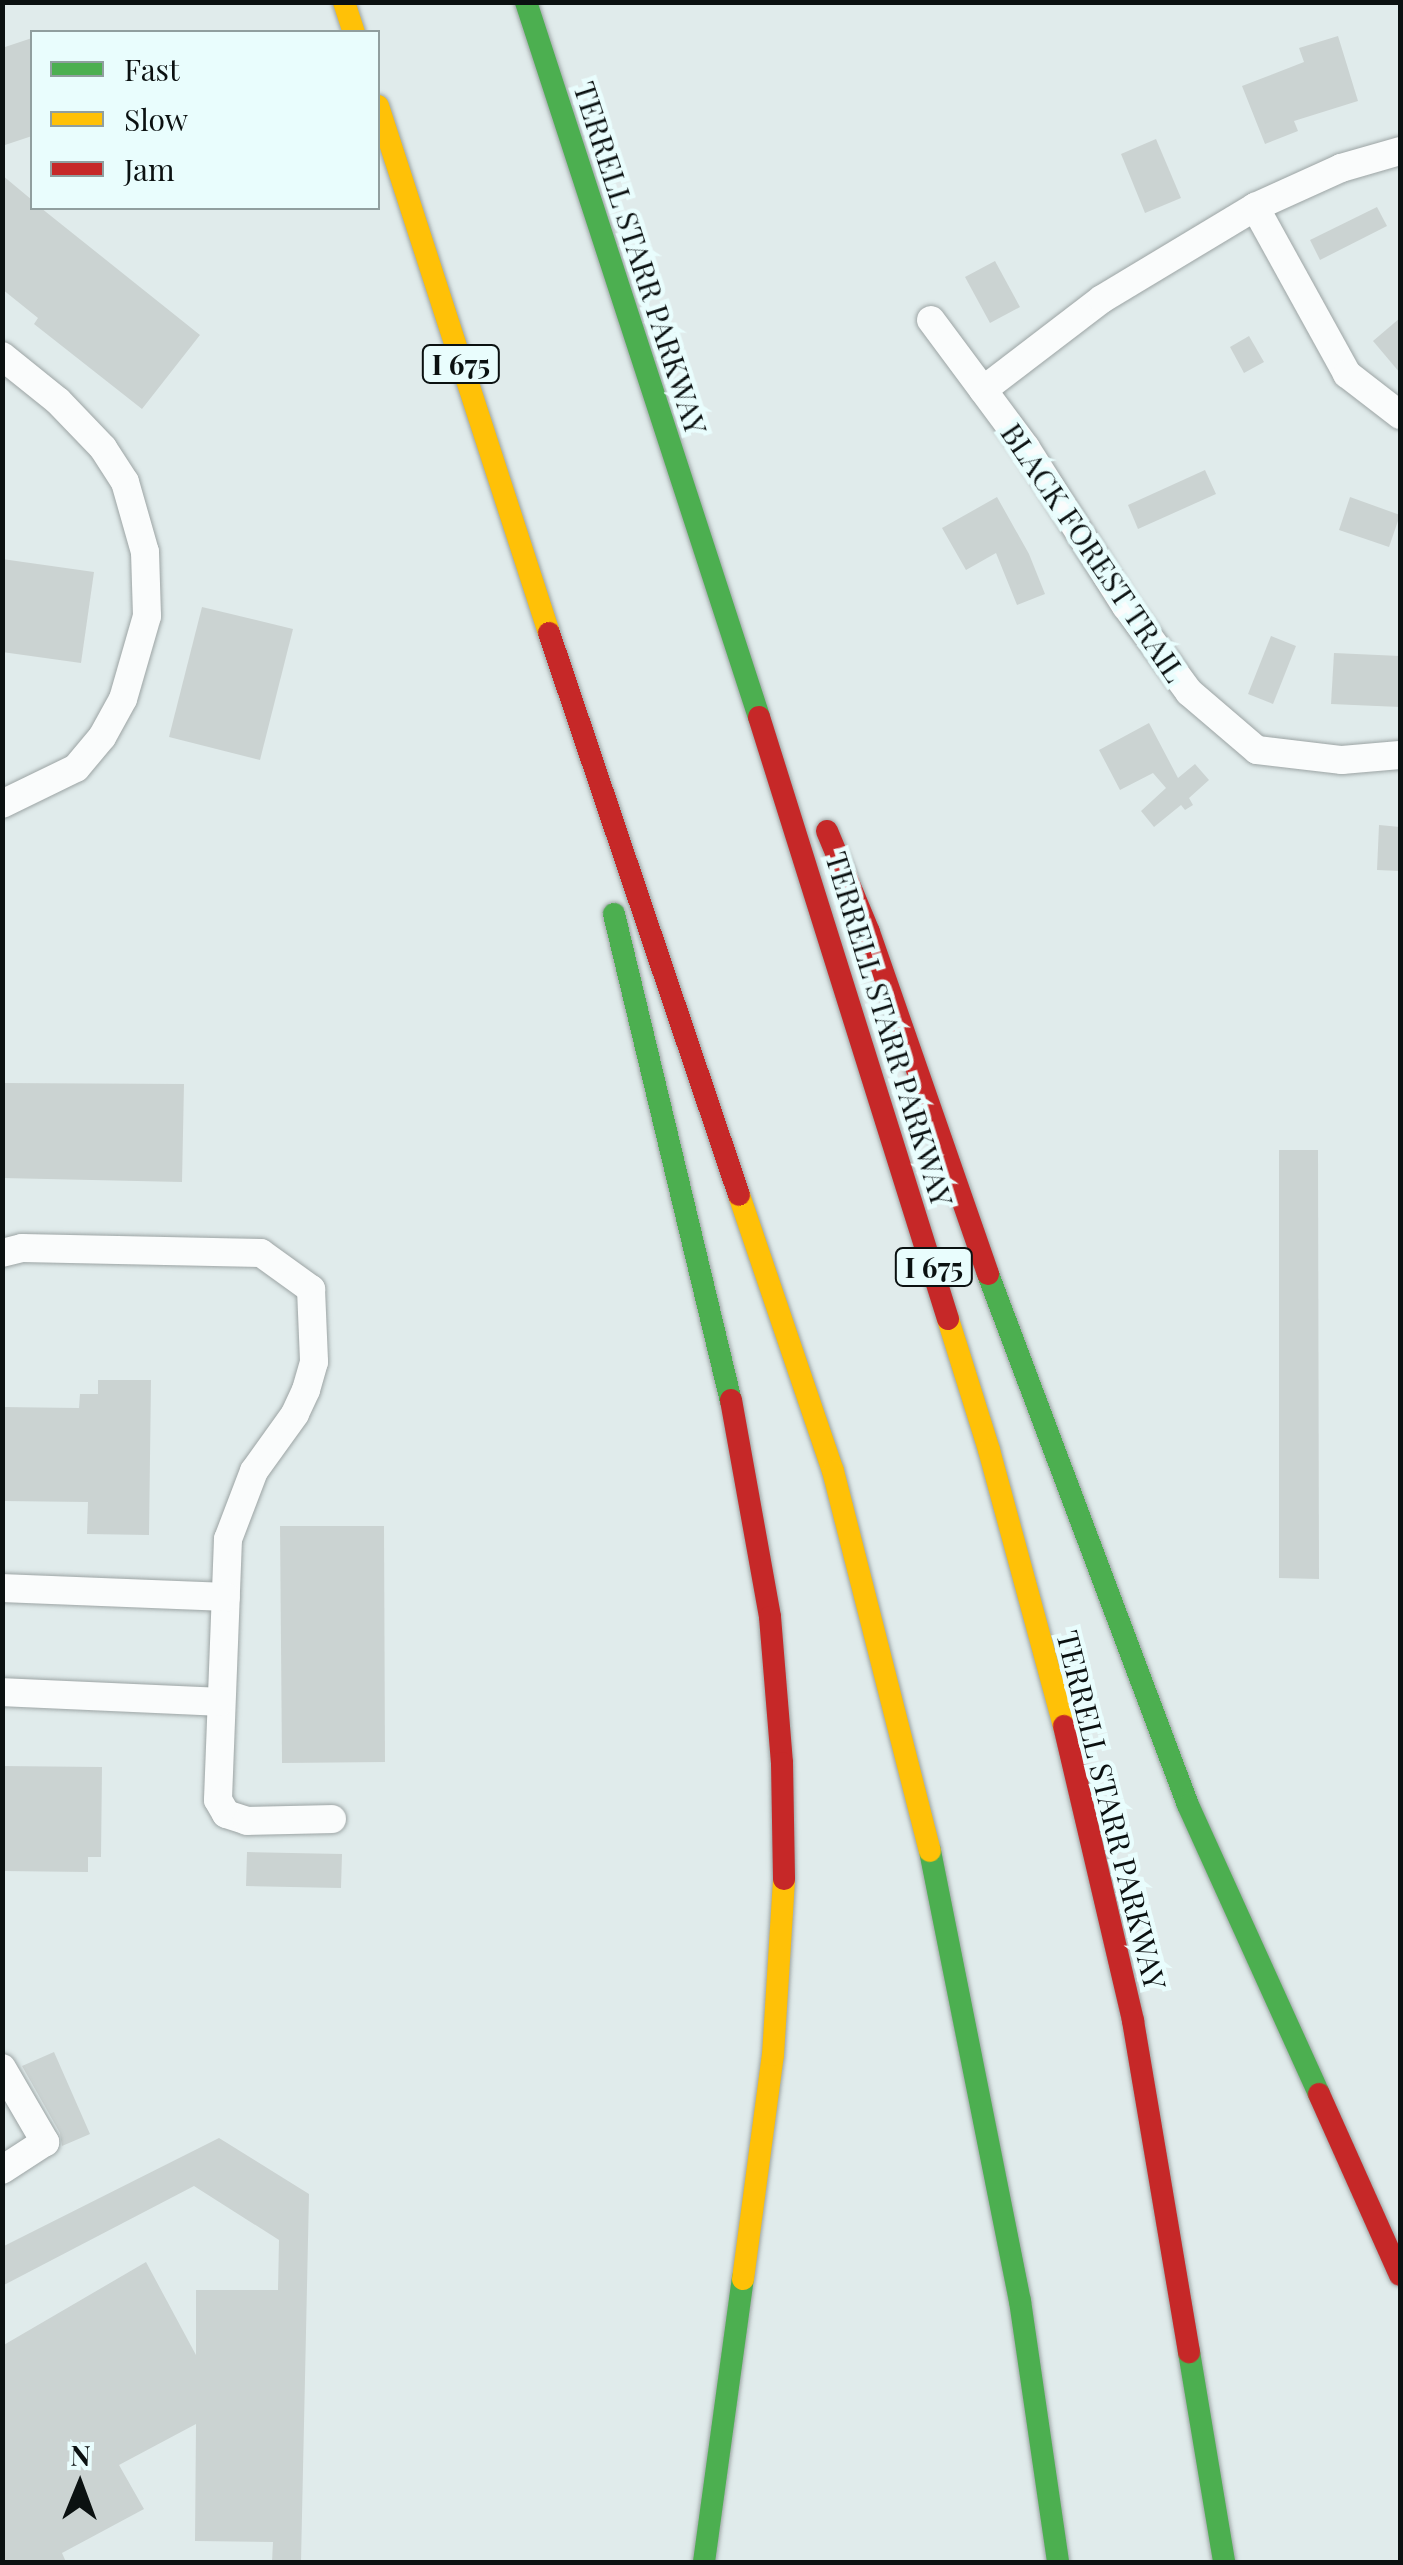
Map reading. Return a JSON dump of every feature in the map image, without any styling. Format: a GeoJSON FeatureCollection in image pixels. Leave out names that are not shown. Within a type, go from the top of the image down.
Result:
{"type":"FeatureCollection","features":[{"type":"Feature","properties":{"kind":"highway"},"geometry":{"type":"LineString","coordinates":[[344,2],[353,30]]}},
{"type":"Feature","properties":{"kind":"highway","name":"TERRELL STARR PARKWAY"},"geometry":{"type":"LineString","coordinates":[[526,2],[603,247],[701,530],[990,1450],[1074,1763],[1136,2039],[1224,2562]]}},
{"type":"Feature","properties":{"kind":"highway","name":"I 675"},"geometry":{"type":"LineString","coordinates":[[380,112],[545,622],[833,1471],[946,1920],[1020,2301],[1058,2562]]}},
{"type":"Feature","properties":{"kind":"highway"},"geometry":{"type":"LineString","coordinates":[[701,530],[794,748]]}},
{"type":"Feature","properties":{"kind":"highway"},"geometry":{"type":"LineString","coordinates":[[545,622],[736,1426],[770,1617],[782,1763],[784,1898],[773,2055],[704,2562]]}},
{"type":"Feature","properties":{"kind":"highway"},"geometry":{"type":"LineString","coordinates":[[816,804],[869,932],[1020,1370],[1188,1806],[1400,2275]]}},
{"type":"Feature","properties":{"kind":"street"},"geometry":{"type":"LineString","coordinates":[[983,390],[1102,299],[1255,207],[1342,168],[1400,150]]}},
{"type":"Feature","properties":{"kind":"street"},"geometry":{"type":"LineString","coordinates":[[1255,207],[1347,374],[1400,414]]}},
{"type":"Feature","properties":{"kind":"street","name":"BLACK FOREST TRAIL"},"geometry":{"type":"LineString","coordinates":[[931,320],[1189,692],[1257,750],[1342,760],[1400,755]]}},
{"type":"Feature","properties":{"kind":"street"},"geometry":{"type":"LineString","coordinates":[[2,356],[58,401],[103,448],[125,482],[145,552],[147,616],[123,699],[102,737],[76,768],[2,804]]}},
{"type":"Feature","properties":{"kind":"street"},"geometry":{"type":"LineString","coordinates":[[2,1252],[22,1248],[262,1253],[310,1290],[314,1362],[295,1414],[254,1471],[228,1539],[218,1800],[226,1814],[248,1821],[332,1819]]}},
{"type":"Feature","properties":{"kind":"street"},"geometry":{"type":"LineString","coordinates":[[2,1588],[226,1597]]}},
{"type":"Feature","properties":{"kind":"street"},"geometry":{"type":"LineString","coordinates":[[2,1692],[220,1702]]}},
{"type":"Feature","properties":{"kind":"street"},"geometry":{"type":"LineString","coordinates":[[2,2068],[45,2142],[2,2170]]}},
{"type":"Feature","properties":{"kind":"building"},"geometry":{"type":"Polygon","coordinates":[[[1338,36],[1358,101],[1294,121],[1298,131],[1265,144],[1242,86],[1304,62],[1299,48],[1338,36]]]}},
{"type":"Feature","properties":{"kind":"building"},"geometry":{"type":"Polygon","coordinates":[[[30,39],[30,137],[2,146],[2,48],[30,39]]]}},
{"type":"Feature","properties":{"kind":"building"},"geometry":{"type":"Polygon","coordinates":[[[1156,139],[1181,198],[1145,213],[1121,154],[1156,139]]]}},
{"type":"Feature","properties":{"kind":"building"},"geometry":{"type":"Polygon","coordinates":[[[2,175],[30,198],[30,210],[44,210],[200,335],[142,409],[34,324],[38,318],[2,289],[2,175]]]}},
{"type":"Feature","properties":{"kind":"building"},"geometry":{"type":"Polygon","coordinates":[[[1377,207],[1387,226],[1320,260],[1310,240],[1377,207]]]}},
{"type":"Feature","properties":{"kind":"building"},"geometry":{"type":"Polygon","coordinates":[[[995,261],[1020,307],[990,323],[965,277],[995,261]]]}},
{"type":"Feature","properties":{"kind":"building"},"geometry":{"type":"Polygon","coordinates":[[[1400,318],[1400,373],[1373,341],[1400,318]]]}},
{"type":"Feature","properties":{"kind":"building"},"geometry":{"type":"Polygon","coordinates":[[[1249,336],[1264,362],[1244,373],[1230,347],[1249,336]]]}},
{"type":"Feature","properties":{"kind":"building"},"geometry":{"type":"Polygon","coordinates":[[[1205,470],[1216,494],[1138,529],[1128,505],[1205,470]]]}},
{"type":"Feature","properties":{"kind":"building"},"geometry":{"type":"Polygon","coordinates":[[[997,497],[1029,554],[1045,594],[1017,605],[996,553],[966,570],[942,528],[997,497]]]}},
{"type":"Feature","properties":{"kind":"building"},"geometry":{"type":"Polygon","coordinates":[[[1350,497],[1400,515],[1389,547],[1339,530],[1350,497]]]}},
{"type":"Feature","properties":{"kind":"building"},"geometry":{"type":"Polygon","coordinates":[[[2,559],[94,572],[81,663],[2,652],[2,559]]]}},
{"type":"Feature","properties":{"kind":"building"},"geometry":{"type":"Polygon","coordinates":[[[202,607],[293,629],[260,760],[169,737],[202,607]]]}},
{"type":"Feature","properties":{"kind":"building"},"geometry":{"type":"Polygon","coordinates":[[[1271,636],[1296,646],[1273,704],[1248,694],[1271,636]]]}},
{"type":"Feature","properties":{"kind":"building"},"geometry":{"type":"Polygon","coordinates":[[[1334,653],[1400,656],[1400,707],[1331,704],[1334,653]]]}},
{"type":"Feature","properties":{"kind":"building"},"geometry":{"type":"Polygon","coordinates":[[[1149,723],[1178,778],[1195,764],[1209,780],[1189,798],[1193,805],[1185,810],[1181,805],[1154,827],[1141,811],[1166,788],[1153,773],[1120,790],[1099,750],[1149,723]]]}},
{"type":"Feature","properties":{"kind":"building"},"geometry":{"type":"Polygon","coordinates":[[[1379,825],[1400,827],[1400,871],[1377,870],[1379,825]]]}},
{"type":"Feature","properties":{"kind":"building"},"geometry":{"type":"Polygon","coordinates":[[[2,1083],[184,1084],[182,1182],[2,1178],[2,1083]]]}},
{"type":"Feature","properties":{"kind":"building"},"geometry":{"type":"Polygon","coordinates":[[[1279,1150],[1318,1150],[1319,1579],[1279,1578],[1279,1150]]]}},
{"type":"Feature","properties":{"kind":"building"},"geometry":{"type":"Polygon","coordinates":[[[98,1380],[151,1380],[149,1535],[87,1534],[88,1502],[2,1501],[2,1407],[79,1408],[80,1394],[98,1394],[98,1380]]]}},
{"type":"Feature","properties":{"kind":"building"},"geometry":{"type":"Polygon","coordinates":[[[280,1526],[384,1526],[385,1762],[282,1763],[280,1526]]]}},
{"type":"Feature","properties":{"kind":"building"},"geometry":{"type":"Polygon","coordinates":[[[2,1766],[102,1767],[101,1857],[88,1857],[88,1872],[2,1871],[2,1766]]]}},
{"type":"Feature","properties":{"kind":"building"},"geometry":{"type":"Polygon","coordinates":[[[247,1852],[342,1854],[341,1888],[246,1886],[247,1852]]]}},
{"type":"Feature","properties":{"kind":"building"},"geometry":{"type":"Polygon","coordinates":[[[54,2052],[90,2134],[62,2146],[60,2133],[22,2066],[54,2052]]]}},
{"type":"Feature","properties":{"kind":"building"},"geometry":{"type":"Polygon","coordinates":[[[219,2138],[309,2194],[301,2562],[272,2562],[273,2542],[195,2541],[196,2424],[119,2465],[144,2509],[62,2553],[66,2562],[2,2562],[2,2346],[146,2262],[196,2355],[196,2290],[278,2290],[279,2240],[194,2186],[2,2286],[2,2247],[219,2138]]]}},
{"type":"Feature","properties":{"kind":"traffic: fast"},"geometry":{"type":"LineString","coordinates":[[526,2],[759,717]]}},
{"type":"Feature","properties":{"kind":"traffic: fast"},"geometry":{"type":"LineString","coordinates":[[614,914],[731,1400]]}},
{"type":"Feature","properties":{"kind":"traffic: fast"},"geometry":{"type":"LineString","coordinates":[[988,1274],[1188,1805],[1319,2094]]}},
{"type":"Feature","properties":{"kind":"traffic: fast"},"geometry":{"type":"LineString","coordinates":[[930,1851],[1020,2301],[1058,2562]]}},
{"type":"Feature","properties":{"kind":"traffic: fast"},"geometry":{"type":"LineString","coordinates":[[704,2562],[743,2279]]}},
{"type":"Feature","properties":{"kind":"traffic: fast"},"geometry":{"type":"LineString","coordinates":[[1189,2352],[1224,2562]]}},
{"type":"Feature","properties":{"kind":"traffic: slow"},"geometry":{"type":"LineString","coordinates":[[344,2],[353,30]]}},
{"type":"Feature","properties":{"kind":"traffic: slow"},"geometry":{"type":"LineString","coordinates":[[380,112],[549,633]]}},
{"type":"Feature","properties":{"kind":"traffic: slow"},"geometry":{"type":"LineString","coordinates":[[739,1195],[833,1471],[930,1851]]}},
{"type":"Feature","properties":{"kind":"traffic: slow"},"geometry":{"type":"LineString","coordinates":[[948,1319],[989,1450],[1064,1726]]}},
{"type":"Feature","properties":{"kind":"traffic: slow"},"geometry":{"type":"LineString","coordinates":[[743,2279],[773,2055],[784,1879]]}},
{"type":"Feature","properties":{"kind":"traffic: jam"},"geometry":{"type":"LineString","coordinates":[[549,633],[739,1195]]}},
{"type":"Feature","properties":{"kind":"traffic: jam"},"geometry":{"type":"LineString","coordinates":[[759,717],[948,1319]]}},
{"type":"Feature","properties":{"kind":"traffic: jam"},"geometry":{"type":"LineString","coordinates":[[827,831],[869,932],[988,1274]]}},
{"type":"Feature","properties":{"kind":"traffic: jam"},"geometry":{"type":"LineString","coordinates":[[731,1400],[770,1617],[782,1763],[784,1879]]}},
{"type":"Feature","properties":{"kind":"traffic: jam"},"geometry":{"type":"LineString","coordinates":[[1064,1726],[1133,2021],[1189,2352]]}},
{"type":"Feature","properties":{"kind":"traffic: jam"},"geometry":{"type":"LineString","coordinates":[[1319,2094],[1400,2275]]}}]}
